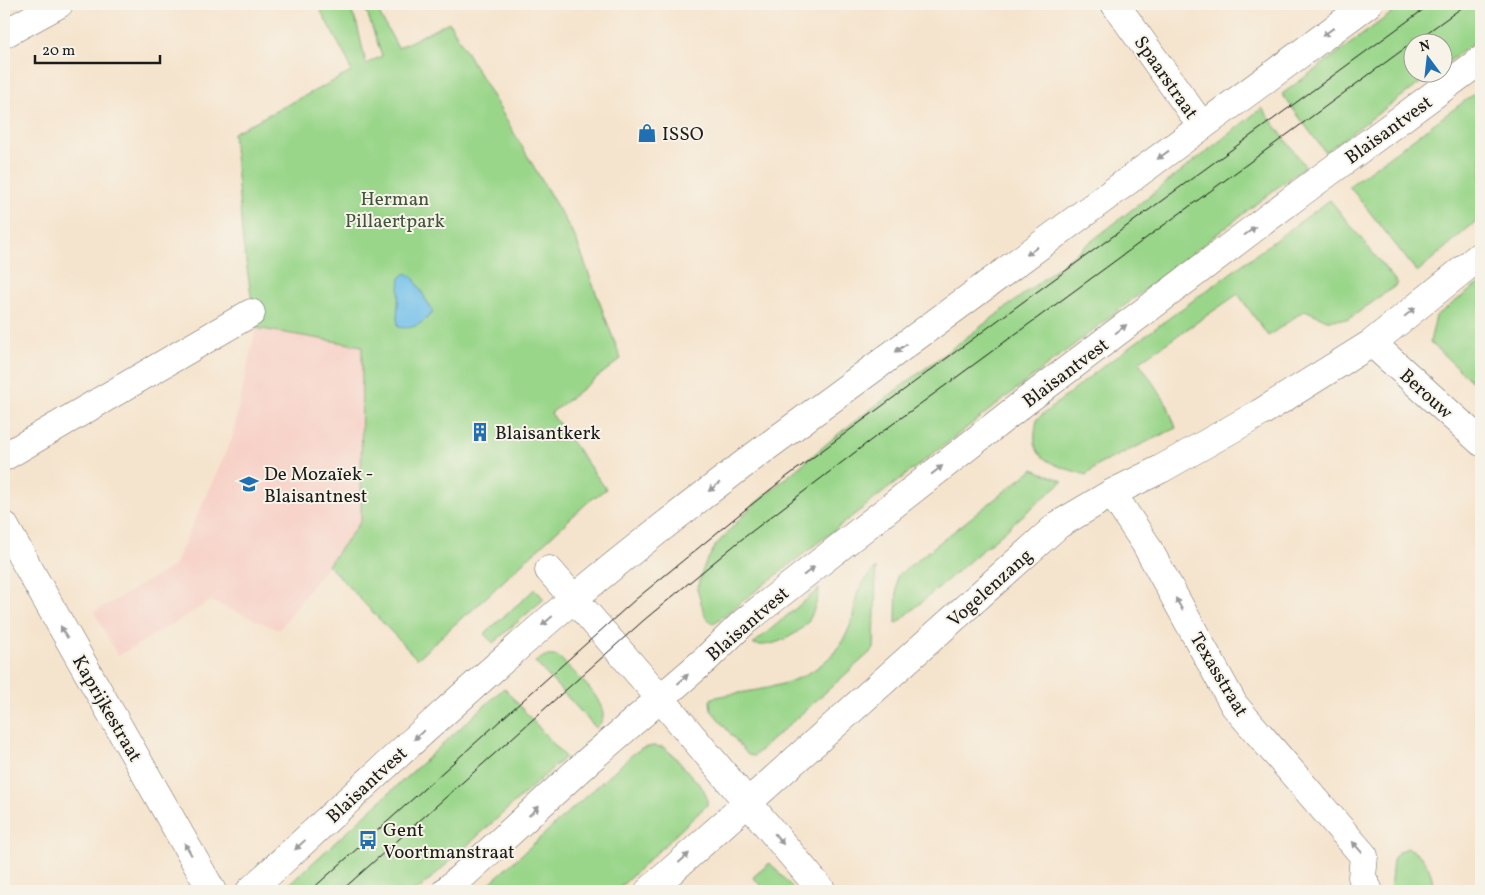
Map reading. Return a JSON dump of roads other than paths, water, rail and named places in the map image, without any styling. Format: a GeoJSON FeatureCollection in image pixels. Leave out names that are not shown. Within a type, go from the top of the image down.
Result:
{"type":"FeatureCollection","features":[{"type":"Feature","properties":{"kind":"main road"},"geometry":{"type":"LineString","coordinates":[[4,34],[59,4]]}},
{"type":"Feature","properties":{"kind":"main road","name":"Spaarstraat"},"geometry":{"type":"LineString","coordinates":[[1115,4],[1202,126]]}},
{"type":"Feature","properties":{"kind":"main road","name":"Blaisantvest"},"geometry":{"type":"LineString","coordinates":[[250,891],[455,702],[574,598],[753,457],[1368,4]]}},
{"type":"Feature","properties":{"kind":"main road","name":"Blaisantvest"},"geometry":{"type":"LineString","coordinates":[[446,891],[744,622],[1026,401],[1302,192],[1481,60]]}},
{"type":"Feature","properties":{"kind":"main road","name":"Vogelenzang"},"geometry":{"type":"LineString","coordinates":[[649,891],[1058,525],[1112,493],[1161,469],[1252,418],[1372,343],[1481,254]]}},
{"type":"Feature","properties":{"kind":"main road"},"geometry":{"type":"LineString","coordinates":[[4,457],[251,313]]}},
{"type":"Feature","properties":{"kind":"main road","name":"Berouw"},"geometry":{"type":"LineString","coordinates":[[1372,343],[1481,442]]}},
{"type":"Feature","properties":{"kind":"main road","name":"Texasstraat"},"geometry":{"type":"LineString","coordinates":[[1112,493],[1145,543],[1234,705],[1364,856],[1362,876],[1369,891]]}},
{"type":"Feature","properties":{"kind":"main road","name":"Kaprijkestraat"},"geometry":{"type":"LineString","coordinates":[[4,525],[212,891]]}},
{"type":"Feature","properties":{"kind":"main road"},"geometry":{"type":"LineString","coordinates":[[549,570],[748,801],[822,891]]}},
{"type":"Feature","properties":{"kind":"water"},"geometry":{"type":"Polygon","coordinates":[[[406,273],[413,277],[433,312],[418,325],[404,328],[398,327],[397,317],[400,278],[406,273]]]}},
{"type":"Feature","properties":{"kind":"tram line"},"geometry":{"type":"LineString","coordinates":[[310,891],[636,599],[785,478],[1431,4]]}},
{"type":"Feature","properties":{"kind":"tram line"},"geometry":{"type":"LineString","coordinates":[[1428,32],[1467,4]]}},
{"type":"Feature","properties":{"kind":"tram line"},"geometry":{"type":"LineString","coordinates":[[341,891],[644,620],[742,539],[871,440],[1402,50]]}},
{"type":"Feature","properties":{"kind":"place","name":"ISSO"},"geometry":{"type":"Point","coordinates":[647,133]}},
{"type":"Feature","properties":{"kind":"place","name":"Blaisantkerk"},"geometry":{"type":"Point","coordinates":[480,432]}},
{"type":"Feature","properties":{"kind":"place","name":"De Mozaïek - Blaisantnest"},"geometry":{"type":"Point","coordinates":[249,484]}},
{"type":"Feature","properties":{"kind":"place","name":"Gent Voortmanstraat"},"geometry":{"type":"Point","coordinates":[368,840]}},
{"type":"Feature","properties":{"kind":"park label","name":"Herman Pillaertpark"},"geometry":{"type":"Point","coordinates":[395,209]}}]}
